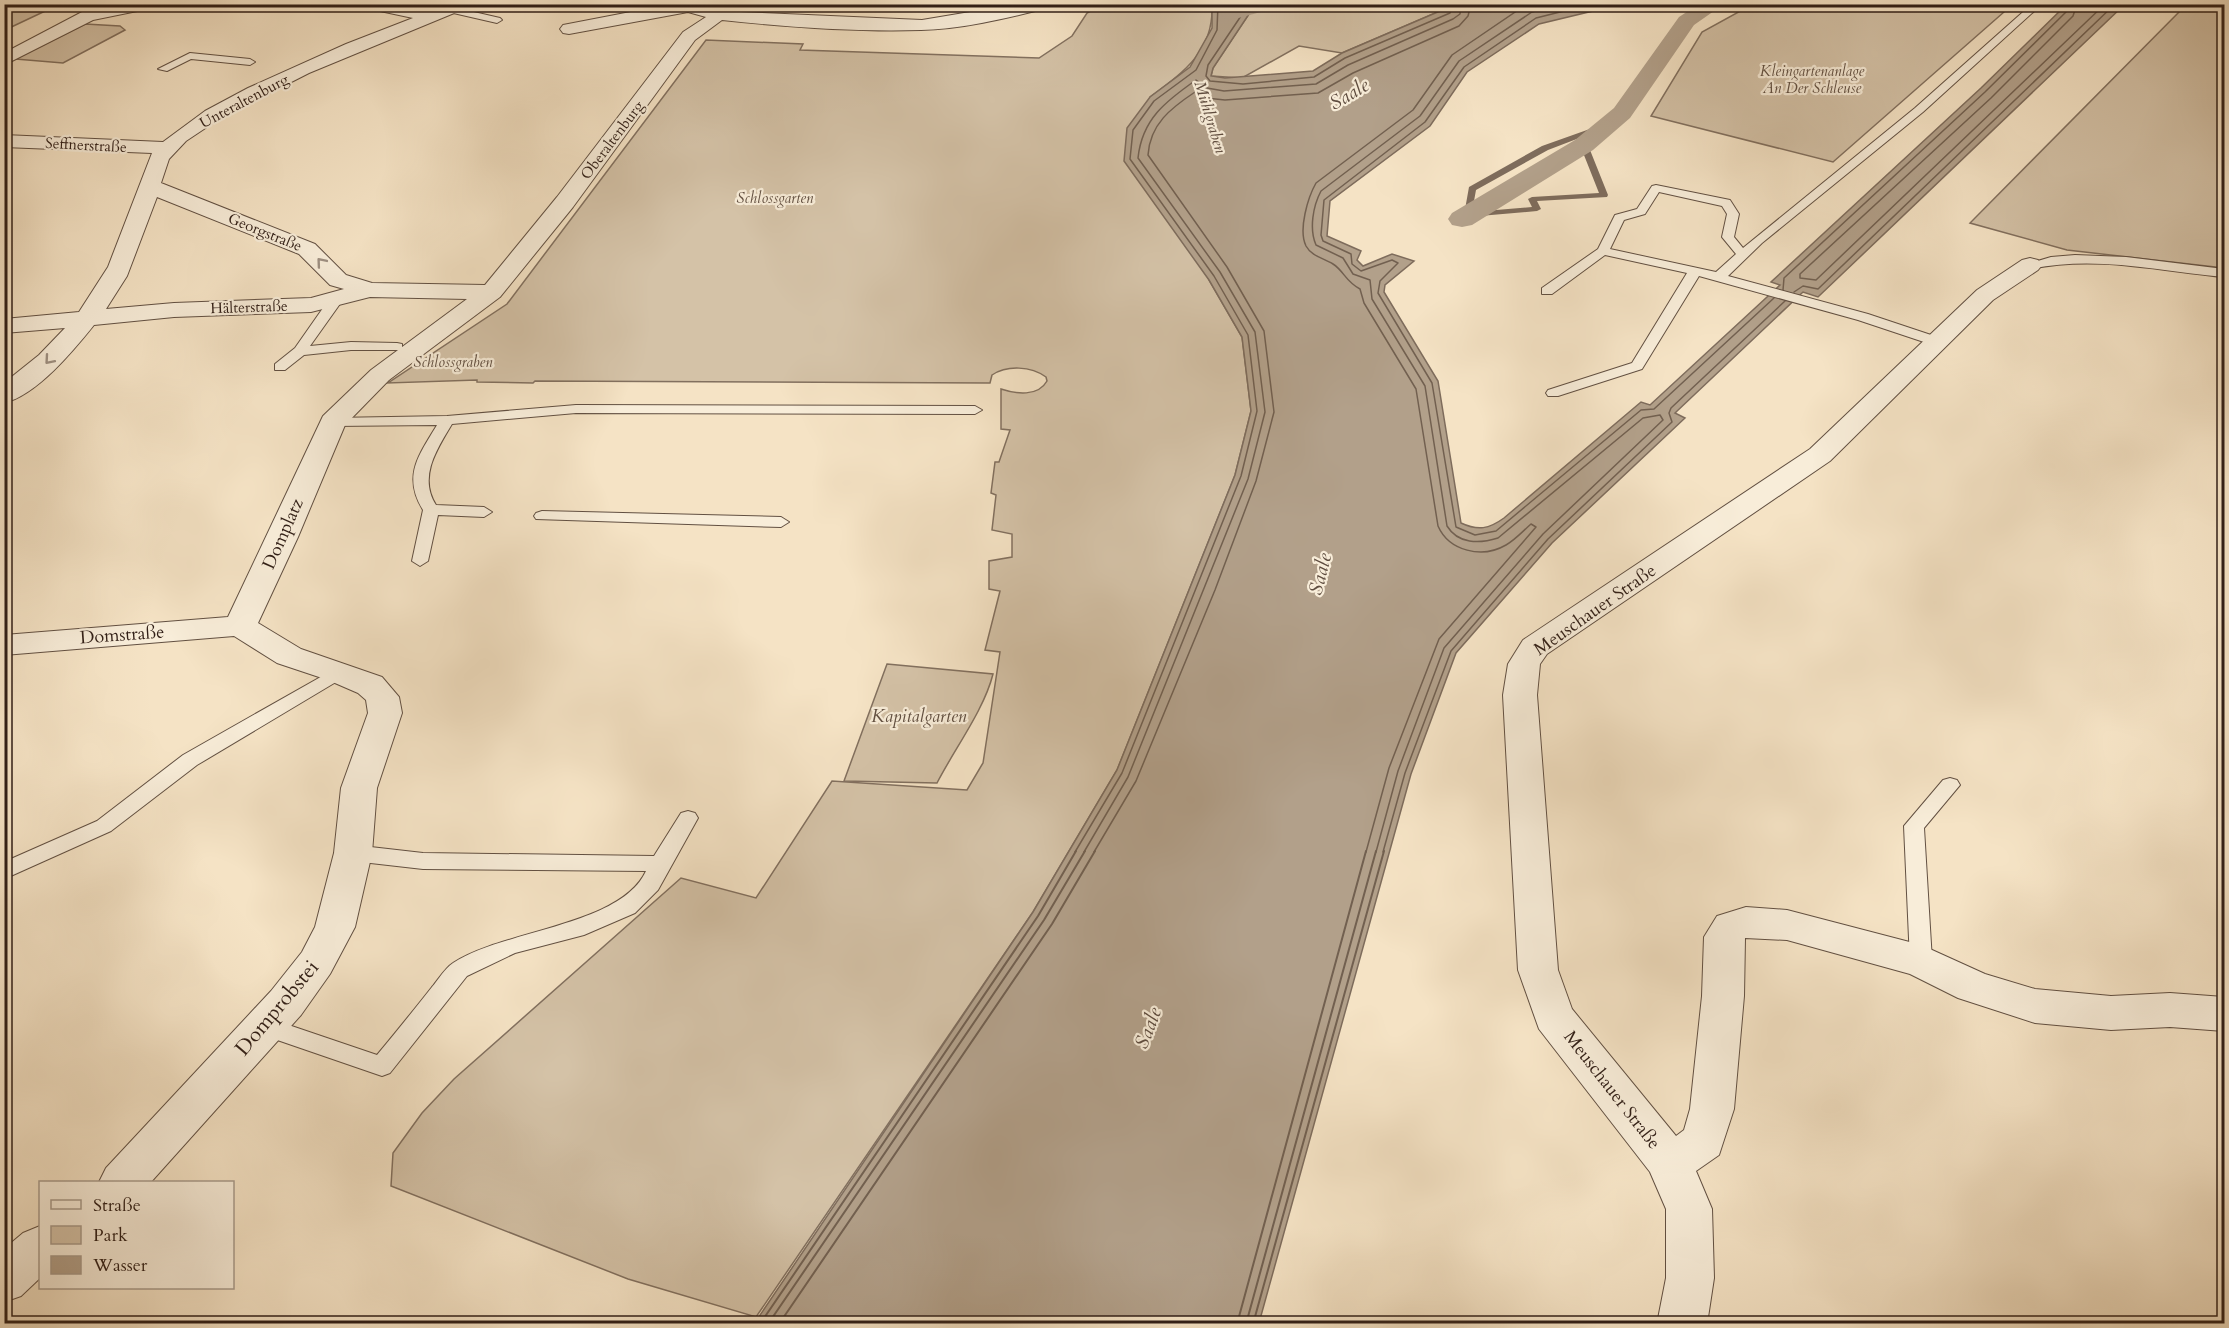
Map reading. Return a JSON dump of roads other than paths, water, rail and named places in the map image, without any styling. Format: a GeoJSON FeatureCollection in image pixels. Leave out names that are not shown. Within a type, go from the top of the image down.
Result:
{"type":"FeatureCollection","features":[{"type":"Feature","properties":{"kind":"street"},"geometry":{"type":"LineString","coordinates":[[4,60],[93,14],[146,4]]}},
{"type":"Feature","properties":{"kind":"street"},"geometry":{"type":"LineString","coordinates":[[372,4],[431,17]]}},
{"type":"Feature","properties":{"kind":"street","name":"Oberaltenburg"},"geometry":{"type":"LineString","coordinates":[[492,292],[565,202],[689,36],[719,15],[744,4]]}},
{"type":"Feature","properties":{"kind":"street"},"geometry":{"type":"LineString","coordinates":[[569,28],[683,6],[719,15],[801,22],[922,25],[990,16],[1042,4]]}},
{"type":"Feature","properties":{"kind":"street","name":"Unteraltenburg"},"geometry":{"type":"LineString","coordinates":[[4,395],[43,367],[110,285],[151,187],[160,157],[167,148],[222,109],[298,70],[460,7]]}},
{"type":"Feature","properties":{"kind":"street","name":"Seffnerstraße"},"geometry":{"type":"LineString","coordinates":[[4,141],[167,148]]}},
{"type":"Feature","properties":{"kind":"street","name":"Georgstraße"},"geometry":{"type":"LineString","coordinates":[[151,187],[307,249],[338,280],[370,290]]}},
{"type":"Feature","properties":{"kind":"street","name":"Meuschauer Straße"},"geometry":{"type":"LineString","coordinates":[[1682,1323],[1690,1278],[1689,1209],[1668,1160],[1554,1017],[1538,970],[1520,694],[1524,664],[1535,647],[1820,455],[1985,295],[2030,265]]}},
{"type":"Feature","properties":{"kind":"street","name":"Hälterstraße"},"geometry":{"type":"LineString","coordinates":[[4,326],[86,316],[311,305],[335,301],[370,290],[492,292]]}},
{"type":"Feature","properties":{"kind":"street","name":"Domplatz"},"geometry":{"type":"LineString","coordinates":[[240,626],[283,537],[333,422],[380,375],[492,292]]}},
{"type":"Feature","properties":{"kind":"street"},"geometry":{"type":"LineString","coordinates":[[240,626],[289,656],[340,672]]}},
{"type":"Feature","properties":{"kind":"street","name":"Domstraße"},"geometry":{"type":"LineString","coordinates":[[4,645],[240,626]]}},
{"type":"Feature","properties":{"kind":"street","name":"Domprobstei"},"geometry":{"type":"LineString","coordinates":[[123,1181],[265,1026],[316,963],[335,927],[353,853],[359,788],[385,713],[382,697],[370,685],[340,672]]}},
{"type":"Feature","properties":{"kind":"street","name":"Meuschauer Straße"},"geometry":{"type":"LineString","coordinates":[[1668,1160],[1686,1155],[1703,1141],[1712,1109],[1723,996],[1724,938],[1731,927],[1746,922],[1766,921],[1787,925],[1921,961],[1972,986],[2035,1006],[2111,1013],[2170,1010],[2224,1014]]}},
{"type":"Feature","properties":{"kind":"street"},"geometry":{"type":"LineString","coordinates":[[4,1280],[39,1249]]}},
{"type":"Feature","properties":{"kind":"lane"},"geometry":{"type":"LineString","coordinates":[[1719,277],[1743,254],[1919,110],[2038,4]]}},
{"type":"Feature","properties":{"kind":"lane"},"geometry":{"type":"LineString","coordinates":[[460,7],[496,20]]}},
{"type":"Feature","properties":{"kind":"lane"},"geometry":{"type":"LineString","coordinates":[[163,69],[190,56],[250,62]]}},
{"type":"Feature","properties":{"kind":"lane"},"geometry":{"type":"LineString","coordinates":[[1547,291],[1603,251],[1619,218],[1641,211],[1656,188],[1726,203],[1733,214],[1726,234],[1730,244],[1743,254]]}},
{"type":"Feature","properties":{"kind":"lane"},"geometry":{"type":"LineString","coordinates":[[1603,251],[1719,277],[1938,342]]}},
{"type":"Feature","properties":{"kind":"lane"},"geometry":{"type":"LineString","coordinates":[[2030,265],[2042,261],[2088,259],[2224,273]]}},
{"type":"Feature","properties":{"kind":"lane"},"geometry":{"type":"LineString","coordinates":[[1552,393],[1637,366],[1695,271]]}},
{"type":"Feature","properties":{"kind":"lane"},"geometry":{"type":"LineString","coordinates":[[280,367],[300,351],[335,301]]}},
{"type":"Feature","properties":{"kind":"lane"},"geometry":{"type":"LineString","coordinates":[[300,351],[351,346],[397,347]]}},
{"type":"Feature","properties":{"kind":"lane"},"geometry":{"type":"LineString","coordinates":[[333,422],[447,420],[576,409],[975,410]]}},
{"type":"Feature","properties":{"kind":"lane"},"geometry":{"type":"LineString","coordinates":[[420,561],[432,510],[421,494],[423,461],[447,420]]}},
{"type":"Feature","properties":{"kind":"lane"},"geometry":{"type":"LineString","coordinates":[[432,510],[484,513]]}},
{"type":"Feature","properties":{"kind":"lane"},"geometry":{"type":"LineString","coordinates":[[542,516],[781,522]]}},
{"type":"Feature","properties":{"kind":"lane"},"geometry":{"type":"LineString","coordinates":[[4,871],[104,826],[190,760],[340,672]]}},
{"type":"Feature","properties":{"kind":"lane"},"geometry":{"type":"LineString","coordinates":[[1921,961],[1914,826],[1950,785]]}},
{"type":"Feature","properties":{"kind":"lane"},"geometry":{"type":"LineString","coordinates":[[265,1026],[382,1066],[459,970],[510,946],[576,929],[627,907],[651,884],[660,864],[688,818]]}},
{"type":"Feature","properties":{"kind":"lane"},"geometry":{"type":"LineString","coordinates":[[353,853],[423,861],[660,864]]}},
{"type":"Feature","properties":{"kind":"water"},"geometry":{"type":"Polygon","coordinates":[[[1212,5],[1247,5],[1251,11],[1213,68],[1211,76],[1225,78],[1313,71],[1342,53],[1454,5],[1618,5],[1539,24],[1467,72],[1430,126],[1330,201],[1327,236],[1361,251],[1357,260],[1363,266],[1392,254],[1414,261],[1385,285],[1384,292],[1438,381],[1461,523],[1478,528],[1488,527],[1504,518],[1641,402],[1650,405],[1780,285],[1771,282],[1981,88],[2066,5],[2124,5],[1818,297],[1803,292],[1675,413],[1685,418],[1552,543],[1456,653],[1411,774],[1259,1323],[754,1324],[1033,912],[1117,770],[1235,475],[1251,411],[1242,337],[1209,280],[1124,161],[1127,128],[1150,97],[1190,67],[1212,28],[1212,5]]]}},
{"type":"Feature","properties":{"kind":"waterway"},"geometry":{"type":"LineString","coordinates":[[1231,14],[1269,4]]}},
{"type":"Feature","properties":{"kind":"waterway"},"geometry":{"type":"LineString","coordinates":[[1462,219],[1584,145],[1622,113],[1686,21],[1714,4]]}},
{"type":"Feature","properties":{"kind":"waterway"},"geometry":{"type":"LineString","coordinates":[[1584,145],[1604,195],[1532,199],[1537,209],[1468,215],[1472,189],[1545,148],[1604,127]]}},
{"type":"Feature","properties":{"kind":"park label","name":"Kleingartenanlage An Der Schleuse"},"geometry":{"type":"Point","coordinates":[1812,80]}},
{"type":"Feature","properties":{"kind":"park label","name":"Schlossgarten"},"geometry":{"type":"Point","coordinates":[775,198]}},
{"type":"Feature","properties":{"kind":"park label","name":"Schlossgraben"},"geometry":{"type":"Point","coordinates":[453,362]}},
{"type":"Feature","properties":{"kind":"park label","name":"Kapitalgarten"},"geometry":{"type":"Point","coordinates":[919,716]}},
{"type":"Feature","properties":{"kind":"water label","name":"Saale"},"geometry":{"type":"Point","coordinates":[1349,94]}},
{"type":"Feature","properties":{"kind":"water label","name":"Mühlgraben"},"geometry":{"type":"Point","coordinates":[1210,117]}},
{"type":"Feature","properties":{"kind":"water label","name":"Saale"},"geometry":{"type":"Point","coordinates":[1320,574]}},
{"type":"Feature","properties":{"kind":"water label","name":"Saale"},"geometry":{"type":"Point","coordinates":[1148,1028]}}]}
